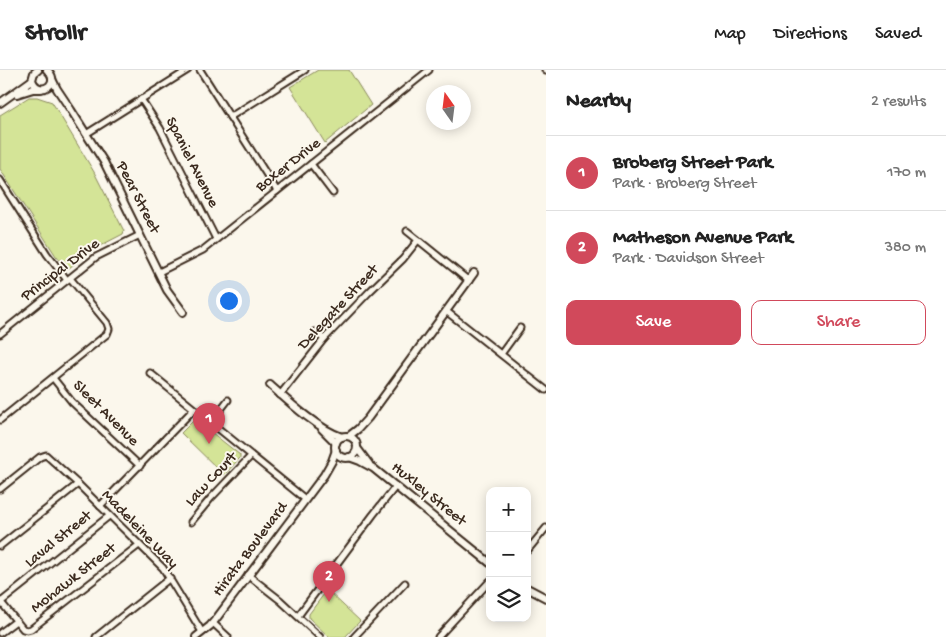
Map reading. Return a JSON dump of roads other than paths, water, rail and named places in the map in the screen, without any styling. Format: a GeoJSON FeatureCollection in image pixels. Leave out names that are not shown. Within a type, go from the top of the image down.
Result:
{"type":"FeatureCollection","features":[{"type":"Feature","properties":{"kind":"street"},"geometry":{"type":"LineString","coordinates":[[29,70],[32,80]]}},
{"type":"Feature","properties":{"kind":"street"},"geometry":{"type":"LineString","coordinates":[[0,103],[32,80],[34,73],[38,70]]}},
{"type":"Feature","properties":{"kind":"street","name":"Pear Street"},"geometry":{"type":"LineString","coordinates":[[47,70],[51,74],[62,98],[72,110],[109,171],[167,290],[183,312]]}},
{"type":"Feature","properties":{"kind":"street"},"geometry":{"type":"LineString","coordinates":[[11,96],[26,90],[42,89],[51,84],[52,78],[59,70]]}},
{"type":"Feature","properties":{"kind":"street"},"geometry":{"type":"LineString","coordinates":[[86,134],[188,70]]}},
{"type":"Feature","properties":{"kind":"street"},"geometry":{"type":"LineString","coordinates":[[200,70],[277,191]]}},
{"type":"Feature","properties":{"kind":"street"},"geometry":{"type":"LineString","coordinates":[[230,117],[305,70]]}},
{"type":"Feature","properties":{"kind":"street","name":"Boxer Drive"},"geometry":{"type":"LineString","coordinates":[[159,272],[195,254],[216,239],[429,70]]}},
{"type":"Feature","properties":{"kind":"street","name":"Pear Street"},"geometry":{"type":"LineString","coordinates":[[32,80],[36,87],[52,91],[62,98]]}},
{"type":"Feature","properties":{"kind":"street","name":"Spaniel Avenue"},"geometry":{"type":"LineString","coordinates":[[141,99],[160,128],[216,239]]}},
{"type":"Feature","properties":{"kind":"street"},"geometry":{"type":"LineString","coordinates":[[310,164],[333,193]]}},
{"type":"Feature","properties":{"kind":"street"},"geometry":{"type":"LineString","coordinates":[[0,180],[2,187],[47,254],[106,323],[109,329],[108,334],[0,420]]}},
{"type":"Feature","properties":{"kind":"street"},"geometry":{"type":"LineString","coordinates":[[407,231],[469,280]]}},
{"type":"Feature","properties":{"kind":"street","name":"Principal Drive"},"geometry":{"type":"LineString","coordinates":[[0,334],[103,253],[140,235]]}},
{"type":"Feature","properties":{"kind":"street","name":"Delegate Street"},"geometry":{"type":"LineString","coordinates":[[280,395],[324,339],[403,259],[418,240]]}},
{"type":"Feature","properties":{"kind":"street"},"geometry":{"type":"LineString","coordinates":[[320,426],[336,447],[339,455],[348,458],[356,453],[360,433],[368,418],[474,273]]}},
{"type":"Feature","properties":{"kind":"street"},"geometry":{"type":"LineString","coordinates":[[446,311],[546,390]]}},
{"type":"Feature","properties":{"kind":"street"},"geometry":{"type":"LineString","coordinates":[[501,354],[520,328]]}},
{"type":"Feature","properties":{"kind":"street"},"geometry":{"type":"LineString","coordinates":[[315,332],[324,339]]}},
{"type":"Feature","properties":{"kind":"street"},"geometry":{"type":"LineString","coordinates":[[150,373],[305,499]]}},
{"type":"Feature","properties":{"kind":"street","name":"Sleet Avenue"},"geometry":{"type":"LineString","coordinates":[[53,378],[72,402],[140,466]]}},
{"type":"Feature","properties":{"kind":"street"},"geometry":{"type":"LineString","coordinates":[[270,385],[320,426],[335,434],[355,439],[357,446]]}},
{"type":"Feature","properties":{"kind":"street"},"geometry":{"type":"LineString","coordinates":[[211,422],[228,400]]}},
{"type":"Feature","properties":{"kind":"street"},"geometry":{"type":"LineString","coordinates":[[100,506],[194,410]]}},
{"type":"Feature","properties":{"kind":"street"},"geometry":{"type":"LineString","coordinates":[[336,447],[345,436],[358,428],[368,418]]}},
{"type":"Feature","properties":{"kind":"street","name":"Huxley Street"},"geometry":{"type":"LineString","coordinates":[[357,446],[373,468]]}},
{"type":"Feature","properties":{"kind":"street","name":"Hirata Boulevard"},"geometry":{"type":"LineString","coordinates":[[324,475],[332,461],[336,447]]}},
{"type":"Feature","properties":{"kind":"street","name":"Madeleine Way"},"geometry":{"type":"LineString","coordinates":[[0,489],[40,457],[46,455],[159,564],[170,578],[202,632]]}},
{"type":"Feature","properties":{"kind":"street","name":"Law Court"},"geometry":{"type":"LineString","coordinates":[[191,522],[251,456]]}},
{"type":"Feature","properties":{"kind":"street","name":"Huxley Street"},"geometry":{"type":"LineString","coordinates":[[348,458],[360,461],[373,468],[486,560]]}},
{"type":"Feature","properties":{"kind":"street","name":"Hirata Boulevard"},"geometry":{"type":"LineString","coordinates":[[196,637],[213,623],[324,475],[335,464],[348,458]]}},
{"type":"Feature","properties":{"kind":"street"},"geometry":{"type":"LineString","coordinates":[[0,546],[78,484]]}},
{"type":"Feature","properties":{"kind":"street"},"geometry":{"type":"LineString","coordinates":[[298,616],[396,486]]}},
{"type":"Feature","properties":{"kind":"street","name":"Laval Street"},"geometry":{"type":"LineString","coordinates":[[0,602],[109,516]]}},
{"type":"Feature","properties":{"kind":"street"},"geometry":{"type":"LineString","coordinates":[[531,546],[546,528]]}},
{"type":"Feature","properties":{"kind":"street","name":"Mohawk Street"},"geometry":{"type":"LineString","coordinates":[[16,621],[23,629],[31,629],[139,545]]}},
{"type":"Feature","properties":{"kind":"street"},"geometry":{"type":"LineString","coordinates":[[248,575],[280,600],[320,637]]}},
{"type":"Feature","properties":{"kind":"street"},"geometry":{"type":"LineString","coordinates":[[96,637],[170,578]]}},
{"type":"Feature","properties":{"kind":"street"},"geometry":{"type":"LineString","coordinates":[[354,637],[405,583]]}},
{"type":"Feature","properties":{"kind":"street"},"geometry":{"type":"LineString","coordinates":[[438,637],[486,585]]}},
{"type":"Feature","properties":{"kind":"street"},"geometry":{"type":"LineString","coordinates":[[531,590],[546,598]]}},
{"type":"Feature","properties":{"kind":"street"},"geometry":{"type":"LineString","coordinates":[[0,602],[16,621],[0,633]]}},
{"type":"Feature","properties":{"kind":"street"},"geometry":{"type":"LineString","coordinates":[[213,623],[228,637]]}},
{"type":"Feature","properties":{"kind":"place","name":"Broberg Street Park"},"geometry":{"type":"Point","coordinates":[209,444]}},
{"type":"Feature","properties":{"kind":"place","name":"Matheson Avenue Park"},"geometry":{"type":"Point","coordinates":[329,602]}}]}
